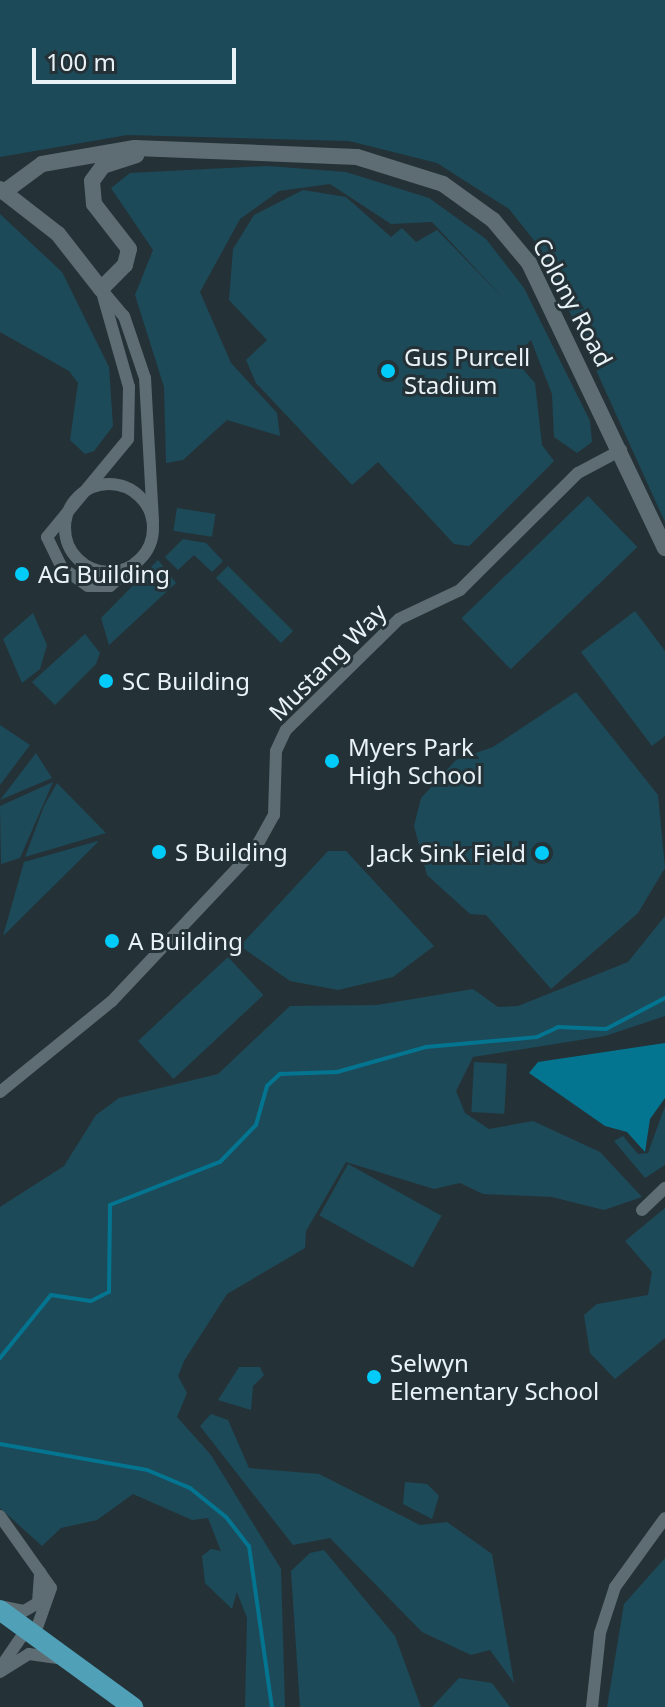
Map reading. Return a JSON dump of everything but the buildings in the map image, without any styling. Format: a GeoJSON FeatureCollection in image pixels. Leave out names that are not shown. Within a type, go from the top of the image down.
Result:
{"type":"FeatureCollection","features":[{"type":"Feature","properties":{"kind":"main road"},"geometry":{"type":"LineString","coordinates":[[0,1608],[133,1707]]}},
{"type":"Feature","properties":{"kind":"street","name":"Colony Road"},"geometry":{"type":"LineString","coordinates":[[169,150],[117,159],[94,176],[94,204],[129,249],[125,265],[101,289],[58,234],[2,191],[56,159],[105,148],[169,150],[368,159],[418,172],[466,198],[529,263],[621,450],[665,548]]}},
{"type":"Feature","properties":{"kind":"street"},"geometry":{"type":"LineString","coordinates":[[101,289],[124,316],[145,378],[153,522],[139,560],[105,588],[62,568],[48,531],[117,459],[132,418],[101,289]]}},
{"type":"Feature","properties":{"kind":"street","name":"Mustang Way"},"geometry":{"type":"LineString","coordinates":[[0,1092],[121,992],[255,849],[275,812],[276,751],[286,730],[399,619],[460,590],[578,473],[621,450]]}},
{"type":"Feature","properties":{"kind":"street"},"geometry":{"type":"LineString","coordinates":[[139,560],[112,572],[84,564],[67,540],[78,498],[102,485],[129,489],[153,522]]}},
{"type":"Feature","properties":{"kind":"street"},"geometry":{"type":"LineString","coordinates":[[642,1210],[665,1188]]}},
{"type":"Feature","properties":{"kind":"street"},"geometry":{"type":"LineString","coordinates":[[0,1516],[37,1561],[52,1595],[30,1633],[0,1670]]}},
{"type":"Feature","properties":{"kind":"street"},"geometry":{"type":"LineString","coordinates":[[592,1707],[596,1660],[615,1587],[665,1518]]}},
{"type":"Feature","properties":{"kind":"street"},"geometry":{"type":"LineString","coordinates":[[0,1608],[24,1611],[38,1603],[37,1561]]}},
{"type":"Feature","properties":{"kind":"street"},"geometry":{"type":"LineString","coordinates":[[0,1670],[35,1653],[75,1665]]}},
{"type":"Feature","properties":{"kind":"shaded area"},"geometry":{"type":"Polygon","coordinates":[[[0,0],[665,0],[665,522],[541,249],[509,209],[437,163],[349,141],[127,135],[0,157],[0,0]]]}},
{"type":"Feature","properties":{"kind":"shaded area","name":"Gus Purcell Stadium"},"geometry":{"type":"Polygon","coordinates":[[[268,166],[346,172],[429,198],[486,239],[524,288],[590,421],[592,442],[577,453],[554,437],[552,394],[531,340],[513,358],[535,383],[542,445],[554,461],[469,546],[454,544],[378,462],[352,485],[256,383],[246,360],[267,340],[229,300],[233,249],[254,215],[303,190],[346,197],[391,237],[402,228],[416,242],[437,230],[507,302],[432,222],[391,224],[330,184],[279,191],[240,219],[200,292],[231,363],[277,413],[280,436],[227,420],[183,460],[166,463],[164,387],[135,295],[153,250],[111,188],[130,173],[268,166]]]}},
{"type":"Feature","properties":{"kind":"shaded area"},"geometry":{"type":"Polygon","coordinates":[[[0,214],[62,272],[109,367],[113,426],[94,451],[85,454],[70,440],[78,383],[69,371],[0,332],[0,214]]]}},
{"type":"Feature","properties":{"kind":"shaded area"},"geometry":{"type":"Polygon","coordinates":[[[588,496],[637,547],[511,669],[461,618],[588,496]]]}},
{"type":"Feature","properties":{"kind":"shaded area"},"geometry":{"type":"Polygon","coordinates":[[[177,508],[216,514],[212,537],[173,531],[177,508]]]}},
{"type":"Feature","properties":{"kind":"shaded area"},"geometry":{"type":"Polygon","coordinates":[[[183,539],[206,543],[223,561],[212,572],[194,555],[178,570],[165,557],[183,539]]]}},
{"type":"Feature","properties":{"kind":"shaded area"},"geometry":{"type":"Polygon","coordinates":[[[158,560],[176,583],[109,645],[101,618],[158,560]]]}},
{"type":"Feature","properties":{"kind":"shaded area"},"geometry":{"type":"Polygon","coordinates":[[[228,566],[293,631],[281,643],[216,578],[228,566]]]}},
{"type":"Feature","properties":{"kind":"shaded area"},"geometry":{"type":"Polygon","coordinates":[[[635,611],[665,651],[665,736],[652,746],[581,652],[635,611]]]}},
{"type":"Feature","properties":{"kind":"shaded area"},"geometry":{"type":"Polygon","coordinates":[[[33,613],[47,645],[40,669],[22,683],[3,639],[33,613]]]}},
{"type":"Feature","properties":{"kind":"shaded area"},"geometry":{"type":"Polygon","coordinates":[[[85,634],[100,653],[96,664],[55,705],[32,682],[85,634]]]}},
{"type":"Feature","properties":{"kind":"shaded area","name":"Jack Sink Field"},"geometry":{"type":"Polygon","coordinates":[[[576,692],[658,795],[665,868],[638,913],[551,989],[486,915],[470,914],[427,875],[414,826],[421,798],[456,760],[493,747],[576,692]]]}},
{"type":"Feature","properties":{"kind":"shaded area"},"geometry":{"type":"Polygon","coordinates":[[[0,725],[30,745],[0,785],[0,725]]]}},
{"type":"Feature","properties":{"kind":"shaded area"},"geometry":{"type":"Polygon","coordinates":[[[36,753],[52,778],[0,800],[36,753]]]}},
{"type":"Feature","properties":{"kind":"shaded area"},"geometry":{"type":"Polygon","coordinates":[[[53,782],[20,858],[1,864],[0,806],[53,782]]]}},
{"type":"Feature","properties":{"kind":"shaded area"},"geometry":{"type":"Polygon","coordinates":[[[57,783],[106,833],[25,857],[44,806],[57,783]]]}},
{"type":"Feature","properties":{"kind":"shaded area"},"geometry":{"type":"Polygon","coordinates":[[[98,842],[3,936],[24,862],[98,842]]]}},
{"type":"Feature","properties":{"kind":"shaded area"},"geometry":{"type":"Polygon","coordinates":[[[328,851],[346,851],[434,946],[393,977],[338,990],[290,981],[240,946],[328,851]]]}},
{"type":"Feature","properties":{"kind":"shaded area"},"geometry":{"type":"Polygon","coordinates":[[[665,916],[665,1016],[605,1036],[473,1057],[456,1091],[465,1113],[489,1129],[533,1121],[600,1152],[642,1197],[604,1210],[552,1197],[483,1194],[460,1183],[434,1189],[346,1162],[306,1231],[305,1248],[227,1294],[184,1361],[178,1376],[187,1393],[177,1417],[211,1455],[281,1569],[285,1707],[245,1707],[247,1618],[208,1518],[192,1520],[133,1494],[97,1520],[61,1528],[42,1546],[0,1508],[0,1207],[64,1166],[96,1115],[119,1098],[218,1074],[290,1006],[377,1005],[473,989],[498,1007],[518,1006],[628,962],[665,916]]]}},
{"type":"Feature","properties":{"kind":"shaded area"},"geometry":{"type":"Polygon","coordinates":[[[228,957],[263,995],[174,1079],[138,1041],[228,957]]]}},
{"type":"Feature","properties":{"kind":"shaded area"},"geometry":{"type":"Polygon","coordinates":[[[474,1062],[507,1064],[504,1114],[471,1112],[474,1062]]]}},
{"type":"Feature","properties":{"kind":"shaded area"},"geometry":{"type":"Polygon","coordinates":[[[665,1106],[665,1165],[645,1178],[614,1141],[623,1136],[638,1154],[648,1153],[665,1106]]]}},
{"type":"Feature","properties":{"kind":"shaded area"},"geometry":{"type":"Polygon","coordinates":[[[348,1164],[442,1216],[413,1267],[319,1216],[348,1164]]]}},
{"type":"Feature","properties":{"kind":"shaded area"},"geometry":{"type":"Polygon","coordinates":[[[665,1208],[665,1338],[615,1379],[590,1353],[584,1315],[597,1304],[648,1295],[652,1272],[625,1241],[665,1208]]]}},
{"type":"Feature","properties":{"kind":"shaded area"},"geometry":{"type":"Polygon","coordinates":[[[239,1367],[260,1367],[264,1375],[253,1386],[251,1410],[218,1400],[239,1367]]]}},
{"type":"Feature","properties":{"kind":"shaded area"},"geometry":{"type":"Polygon","coordinates":[[[211,1414],[228,1420],[249,1468],[319,1474],[420,1525],[447,1522],[492,1554],[514,1683],[490,1650],[471,1655],[422,1632],[330,1538],[293,1545],[200,1426],[211,1414]]]}},
{"type":"Feature","properties":{"kind":"shaded area"},"geometry":{"type":"Polygon","coordinates":[[[405,1482],[427,1484],[439,1496],[432,1519],[403,1504],[405,1482]]]}},
{"type":"Feature","properties":{"kind":"shaded area"},"geometry":{"type":"Polygon","coordinates":[[[211,1549],[221,1551],[238,1588],[232,1609],[205,1583],[202,1556],[211,1549]]]}},
{"type":"Feature","properties":{"kind":"shaded area"},"geometry":{"type":"Polygon","coordinates":[[[324,1550],[395,1636],[421,1707],[300,1707],[291,1571],[310,1553],[324,1550]]]}},
{"type":"Feature","properties":{"kind":"shaded area"},"geometry":{"type":"Polygon","coordinates":[[[665,1558],[665,1707],[607,1707],[624,1604],[665,1558]]]}},
{"type":"Feature","properties":{"kind":"shaded area"},"geometry":{"type":"Polygon","coordinates":[[[459,1678],[492,1683],[510,1707],[432,1707],[459,1678]]]}},
{"type":"Feature","properties":{"kind":"water"},"geometry":{"type":"Polygon","coordinates":[[[665,1043],[665,1098],[650,1119],[645,1152],[627,1132],[605,1126],[529,1073],[538,1062],[665,1043]]]}},
{"type":"Feature","properties":{"kind":"waterway"},"geometry":{"type":"LineString","coordinates":[[0,1358],[51,1295],[91,1301],[109,1292],[110,1205],[220,1162],[256,1125],[267,1086],[280,1074],[337,1072],[426,1047],[537,1037],[558,1027],[606,1029],[665,998]]}},
{"type":"Feature","properties":{"kind":"waterway"},"geometry":{"type":"LineString","coordinates":[[0,1444],[147,1470],[190,1488],[226,1517],[249,1546],[272,1707]]}},
{"type":"Feature","properties":{"kind":"place","name":"Gus Purcell Stadium"},"geometry":{"type":"Point","coordinates":[388,371]}},
{"type":"Feature","properties":{"kind":"place","name":"AG Building"},"geometry":{"type":"Point","coordinates":[22,574]}},
{"type":"Feature","properties":{"kind":"place","name":"SC Building"},"geometry":{"type":"Point","coordinates":[106,681]}},
{"type":"Feature","properties":{"kind":"place","name":"Myers Park High School"},"geometry":{"type":"Point","coordinates":[332,761]}},
{"type":"Feature","properties":{"kind":"place","name":"S Building"},"geometry":{"type":"Point","coordinates":[159,852]}},
{"type":"Feature","properties":{"kind":"place","name":"Jack Sink Field"},"geometry":{"type":"Point","coordinates":[542,853]}},
{"type":"Feature","properties":{"kind":"place","name":"A Building"},"geometry":{"type":"Point","coordinates":[112,941]}},
{"type":"Feature","properties":{"kind":"place","name":"Selwyn Elementary School"},"geometry":{"type":"Point","coordinates":[374,1377]}}]}
